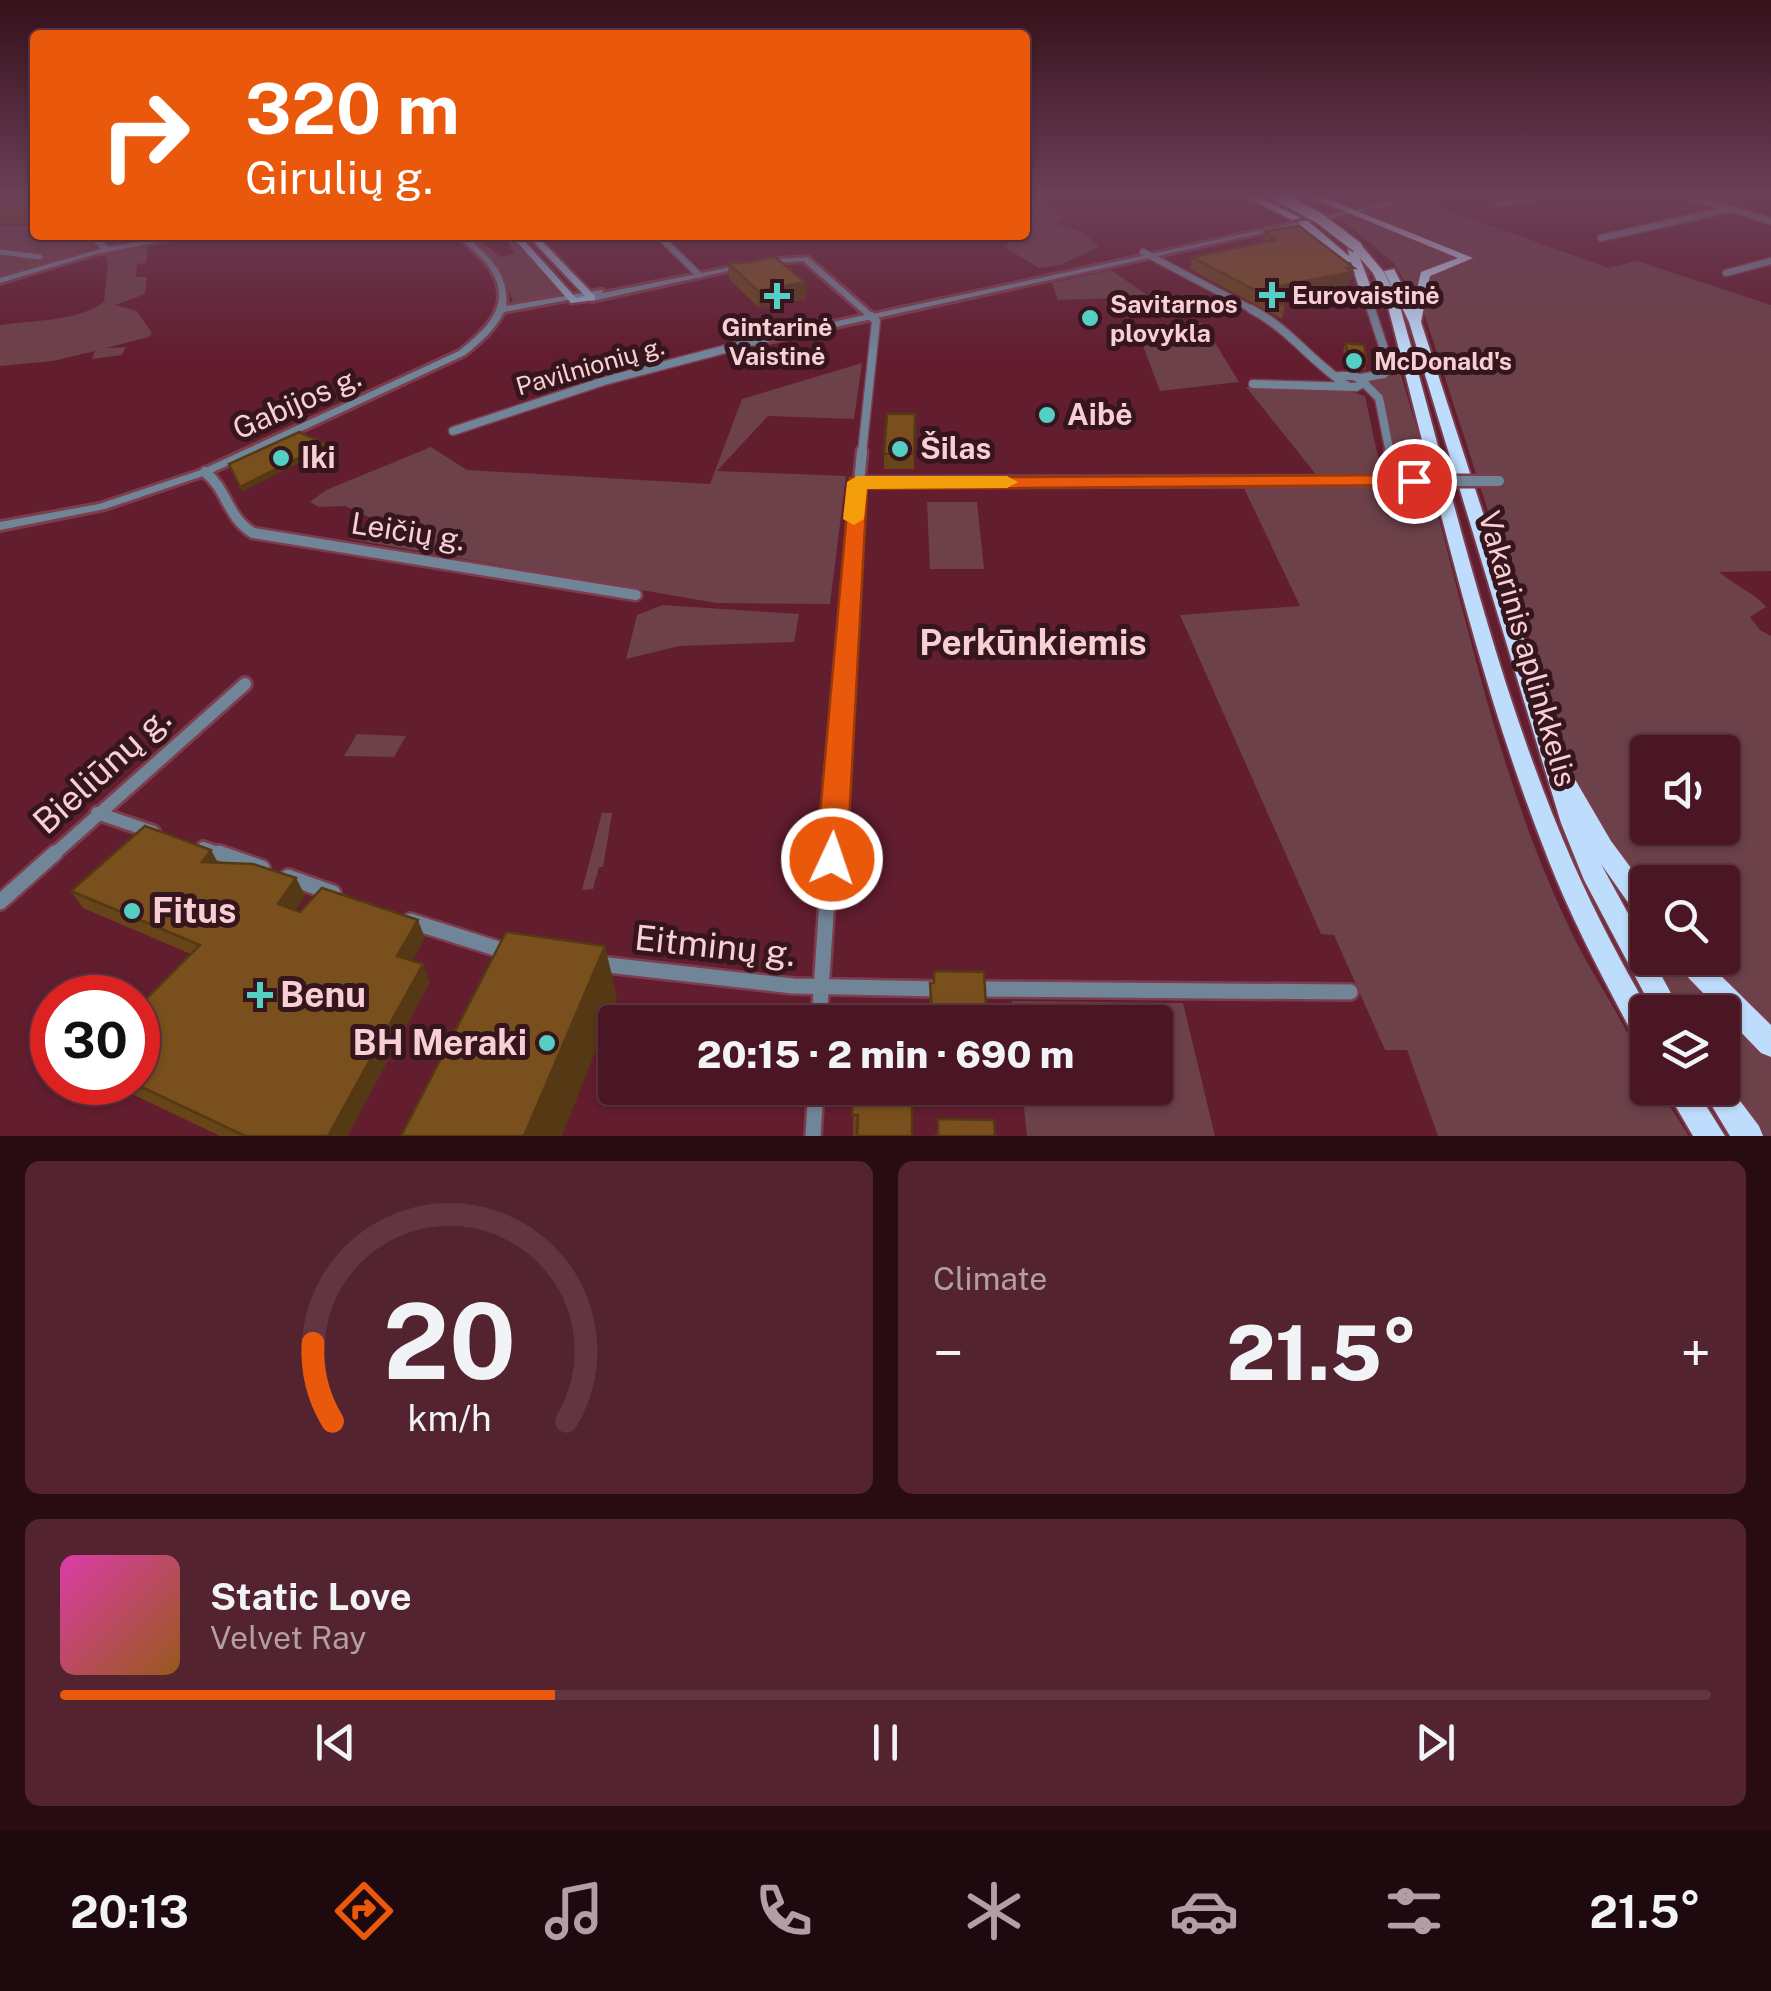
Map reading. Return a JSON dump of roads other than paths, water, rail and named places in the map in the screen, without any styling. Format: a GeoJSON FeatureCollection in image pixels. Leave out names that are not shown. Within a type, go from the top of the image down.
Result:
{"type":"FeatureCollection","features":[{"type":"Feature","properties":{"kind":"highway"},"geometry":{"type":"LineString","coordinates":[[1335,250],[1347,260]]}},
{"type":"Feature","properties":{"kind":"highway"},"geometry":{"type":"LineString","coordinates":[[1358,250],[1369,284],[1383,299],[1406,374],[1419,395]]}},
{"type":"Feature","properties":{"kind":"highway","name":"Vakarinis aplinkkelis"},"geometry":{"type":"LineString","coordinates":[[1360,250],[1387,288],[1529,789],[1572,894],[1630,1002]]}},
{"type":"Feature","properties":{"kind":"highway","name":"Vakarinis aplinkkelis"},"geometry":{"type":"LineString","coordinates":[[1363,250],[1395,280],[1415,322],[1572,823],[1596,880],[1659,995]]}},
{"type":"Feature","properties":{"kind":"highway"},"geometry":{"type":"LineString","coordinates":[[1415,322],[1424,274],[1468,258],[1449,250]]}},
{"type":"Feature","properties":{"kind":"highway"},"geometry":{"type":"LineString","coordinates":[[1554,765],[1630,884]]}},
{"type":"Feature","properties":{"kind":"highway"},"geometry":{"type":"LineString","coordinates":[[1703,975],[1771,1044]]}},
{"type":"Feature","properties":{"kind":"highway"},"geometry":{"type":"LineString","coordinates":[[1690,1105],[1710,1136]]}},
{"type":"Feature","properties":{"kind":"highway"},"geometry":{"type":"LineString","coordinates":[[1727,1105],[1748,1136]]}},
{"type":"Feature","properties":{"kind":"main road"},"geometry":{"type":"LineString","coordinates":[[528,250],[572,299],[589,296]]}},
{"type":"Feature","properties":{"kind":"main road"},"geometry":{"type":"LineString","coordinates":[[546,250],[589,296]]}},
{"type":"Feature","properties":{"kind":"street"},"geometry":{"type":"LineString","coordinates":[[0,282],[106,250]]}},
{"type":"Feature","properties":{"kind":"street"},"geometry":{"type":"LineString","coordinates":[[475,250],[504,285],[502,313],[572,299]]}},
{"type":"Feature","properties":{"kind":"street"},"geometry":{"type":"LineString","coordinates":[[673,250],[698,275]]}},
{"type":"Feature","properties":{"kind":"street","name":"Pavilnionių g."},"geometry":{"type":"LineString","coordinates":[[453,431],[604,381],[741,345],[1160,250]]}},
{"type":"Feature","properties":{"kind":"street","name":"Pavilnionių g."},"geometry":{"type":"LineString","coordinates":[[1146,253],[1162,250]]}},
{"type":"Feature","properties":{"kind":"street"},"geometry":{"type":"LineString","coordinates":[[0,252],[40,257]]}},
{"type":"Feature","properties":{"kind":"street"},"geometry":{"type":"LineString","coordinates":[[1146,253],[1280,324],[1320,366],[1370,395],[1378,404]]}},
{"type":"Feature","properties":{"kind":"street"},"geometry":{"type":"LineString","coordinates":[[589,296],[799,258],[876,322],[857,482],[820,1005]]}},
{"type":"Feature","properties":{"kind":"street"},"geometry":{"type":"LineString","coordinates":[[1726,273],[1771,262]]}},
{"type":"Feature","properties":{"kind":"street"},"geometry":{"type":"LineString","coordinates":[[1253,384],[1349,386],[1384,374],[1390,367],[1369,284]]}},
{"type":"Feature","properties":{"kind":"street","name":"Gabijos g."},"geometry":{"type":"LineString","coordinates":[[0,526],[101,507],[205,472],[443,364],[483,338],[502,313]]}},
{"type":"Feature","properties":{"kind":"street"},"geometry":{"type":"LineString","coordinates":[[1320,366],[1363,381],[1376,394],[1396,481]]}},
{"type":"Feature","properties":{"kind":"street"},"geometry":{"type":"LineString","coordinates":[[1320,384],[1349,375]]}},
{"type":"Feature","properties":{"kind":"street","name":"Leičių g."},"geometry":{"type":"LineString","coordinates":[[205,472],[213,476],[232,522],[254,532],[636,594]]}},
{"type":"Feature","properties":{"kind":"street"},"geometry":{"type":"LineString","coordinates":[[857,482],[1499,481]]}},
{"type":"Feature","properties":{"kind":"street","name":"Bieliūnų g."},"geometry":{"type":"LineString","coordinates":[[0,902],[245,684]]}},
{"type":"Feature","properties":{"kind":"street"},"geometry":{"type":"LineString","coordinates":[[97,814],[170,837]]}},
{"type":"Feature","properties":{"kind":"street"},"geometry":{"type":"LineString","coordinates":[[188,843],[355,901]]}},
{"type":"Feature","properties":{"kind":"street"},"geometry":{"type":"LineString","coordinates":[[392,914],[528,956]]}},
{"type":"Feature","properties":{"kind":"street","name":"Eitminų g."},"geometry":{"type":"LineString","coordinates":[[588,963],[822,987],[1350,992]]}},
{"type":"Feature","properties":{"kind":"street"},"geometry":{"type":"LineString","coordinates":[[813,1136],[815,1105]]}},
{"type":"Feature","properties":{"kind":"tunnel"},"geometry":{"type":"LineString","coordinates":[[1347,260],[1374,284]]}},
{"type":"Feature","properties":{"kind":"place","name":"Eurovaistinė"},"geometry":{"type":"Point","coordinates":[1272,295]}},
{"type":"Feature","properties":{"kind":"place","name":"Gintarinė Vaistinė"},"geometry":{"type":"Point","coordinates":[777,296]}},
{"type":"Feature","properties":{"kind":"place","name":"Savitarnos plovykla"},"geometry":{"type":"Point","coordinates":[1090,318]}},
{"type":"Feature","properties":{"kind":"place","name":"McDonald's"},"geometry":{"type":"Point","coordinates":[1354,361]}},
{"type":"Feature","properties":{"kind":"place","name":"Aibė"},"geometry":{"type":"Point","coordinates":[1047,415]}},
{"type":"Feature","properties":{"kind":"place","name":"Šilas"},"geometry":{"type":"Point","coordinates":[900,449]}},
{"type":"Feature","properties":{"kind":"place","name":"Iki"},"geometry":{"type":"Point","coordinates":[281,458]}},
{"type":"Feature","properties":{"kind":"place","name":"Fitus"},"geometry":{"type":"Point","coordinates":[132,911]}},
{"type":"Feature","properties":{"kind":"place","name":"Benu"},"geometry":{"type":"Point","coordinates":[260,995]}},
{"type":"Feature","properties":{"kind":"place","name":"BH Meraki"},"geometry":{"type":"Point","coordinates":[547,1043]}},
{"type":"Feature","properties":{"kind":"district","name":"Perkūnkiemis"},"geometry":{"type":"Point","coordinates":[1033,643]}}]}
